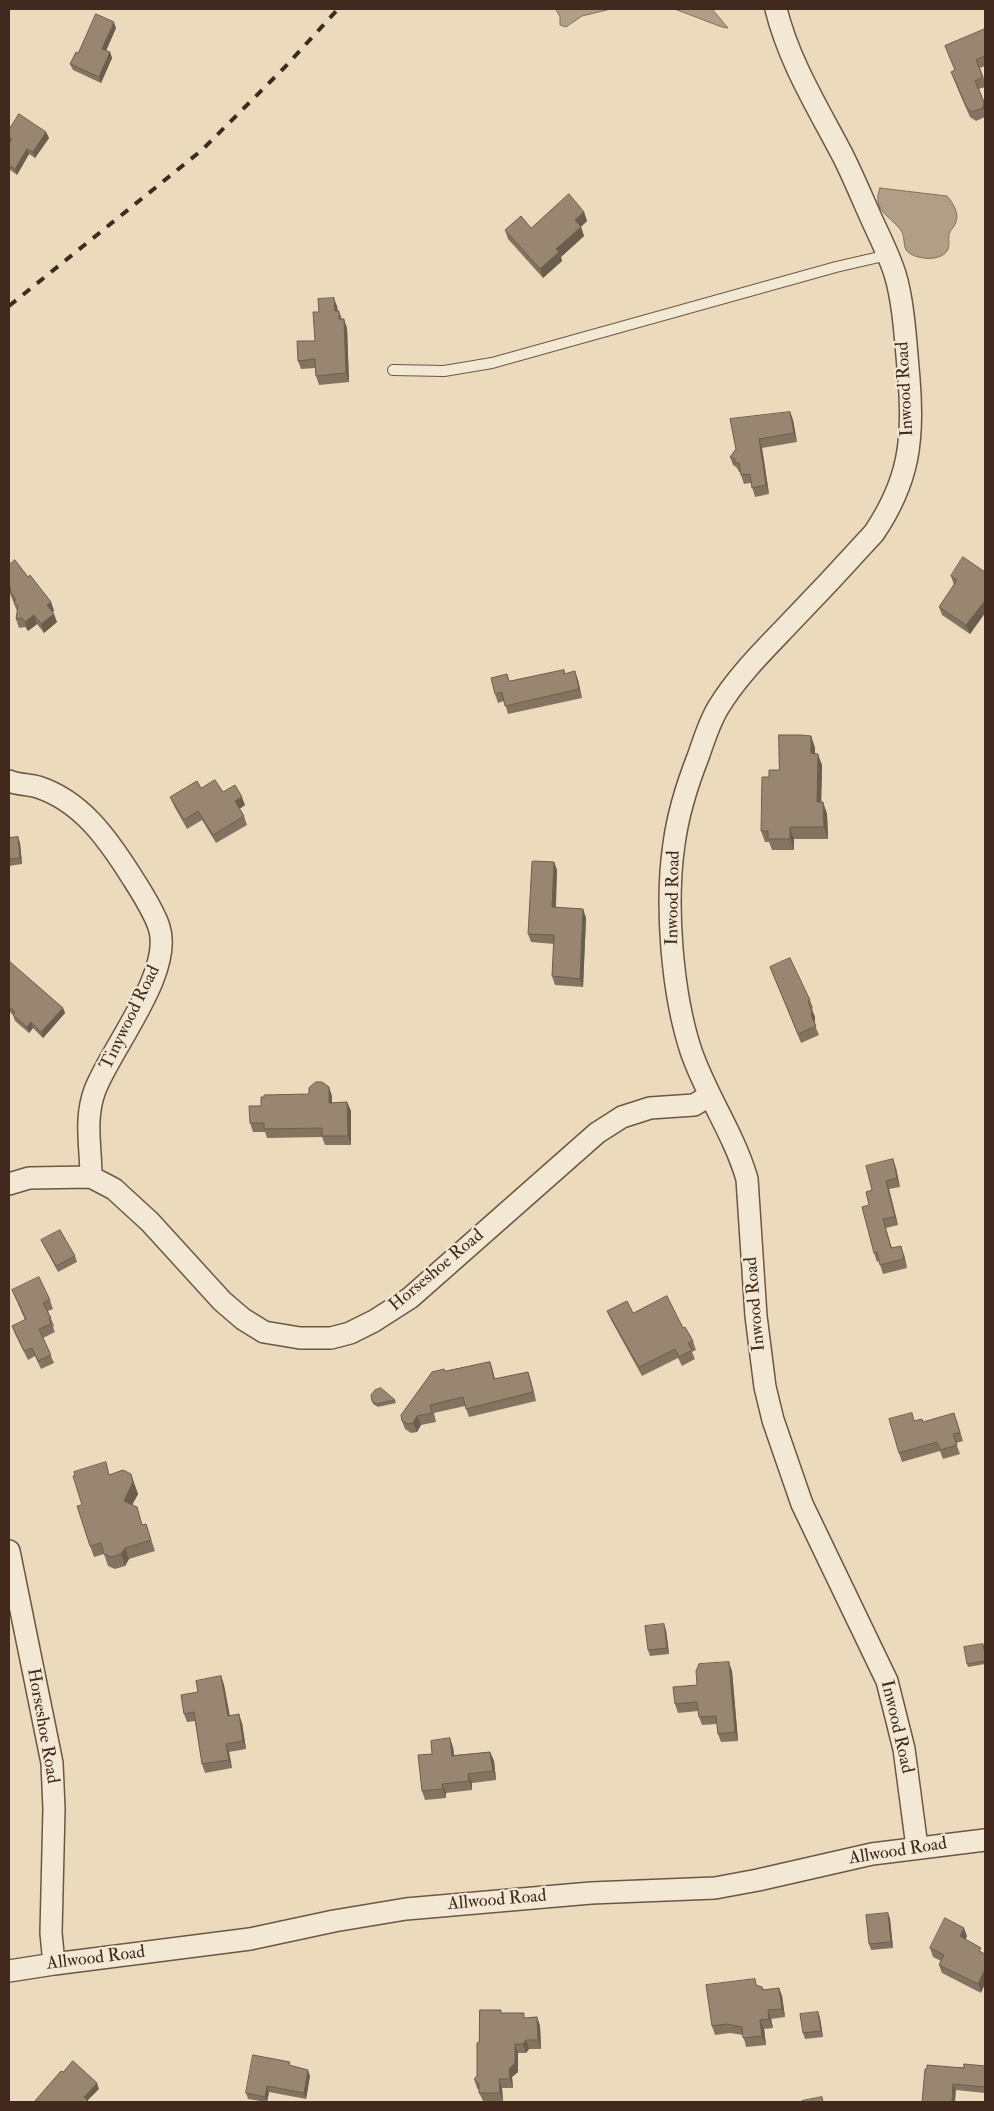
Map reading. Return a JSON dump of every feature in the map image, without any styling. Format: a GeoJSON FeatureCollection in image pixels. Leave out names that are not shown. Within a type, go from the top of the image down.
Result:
{"type":"FeatureCollection","features":[{"type":"Feature","properties":{"kind":"street","name":"Inwood Road"},"geometry":{"type":"LineString","coordinates":[[776,9],[795,64],[817,110],[844,157],[888,255],[900,298],[911,402],[909,453],[890,509],[874,533],[752,662],[718,708],[706,732],[683,799],[674,845],[670,894],[673,955],[681,1014],[691,1050],[709,1096],[741,1158],[747,1179],[756,1316],[765,1387],[772,1420],[816,1534],[887,1681],[904,1749],[918,1847]]}},
{"type":"Feature","properties":{"kind":"street","name":"Tinywood Road"},"geometry":{"type":"LineString","coordinates":[[9,781],[38,787],[53,793],[70,802],[87,816],[116,851],[159,927],[162,945],[151,983],[95,1090],[87,1118],[90,1177]]}},
{"type":"Feature","properties":{"kind":"street","name":"Horseshoe Road"},"geometry":{"type":"LineString","coordinates":[[9,1184],[29,1178],[90,1177],[114,1190],[150,1222],[222,1301],[243,1319],[264,1332],[300,1338],[331,1338],[350,1333],[374,1321],[410,1298],[597,1133],[622,1117],[650,1108],[694,1106],[709,1096]]}},
{"type":"Feature","properties":{"kind":"street","name":"Horseshoe Road"},"geometry":{"type":"LineString","coordinates":[[9,1551],[52,1763],[54,1809],[51,1933],[54,1964]]}},
{"type":"Feature","properties":{"kind":"street","name":"Allwood Road"},"geometry":{"type":"LineString","coordinates":[[9,1971],[250,1940],[334,1921],[406,1909],[591,1893],[714,1888],[872,1854],[985,1840]]}},
{"type":"Feature","properties":{"kind":"lane"},"geometry":{"type":"LineString","coordinates":[[393,370],[444,371],[492,363],[836,267],[888,255]]}},
{"type":"Feature","properties":{"kind":"shaded area"},"geometry":{"type":"Polygon","coordinates":[[[556,9],[611,9],[582,16],[566,27],[560,25],[560,17],[556,9]]]}},
{"type":"Feature","properties":{"kind":"shaded area"},"geometry":{"type":"Polygon","coordinates":[[[675,9],[712,9],[728,28],[722,27],[675,9]]]}},
{"type":"Feature","properties":{"kind":"shaded area"},"geometry":{"type":"Polygon","coordinates":[[[880,188],[947,196],[954,206],[957,218],[949,234],[948,249],[944,255],[933,258],[921,258],[906,250],[902,232],[880,208],[878,196],[880,188]]]}},
{"type":"Feature","properties":{"kind":"building"},"geometry":{"type":"Polygon","coordinates":[[[96,14],[114,22],[102,49],[110,52],[99,77],[70,64],[76,52],[78,53],[96,14]]]}},
{"type":"Feature","properties":{"kind":"building"},"geometry":{"type":"Polygon","coordinates":[[[985,29],[985,56],[976,60],[983,77],[975,81],[984,102],[983,108],[972,112],[967,108],[951,72],[955,70],[945,46],[985,29]]]}},
{"type":"Feature","properties":{"kind":"building"},"geometry":{"type":"Polygon","coordinates":[[[19,114],[46,132],[33,152],[27,149],[15,169],[9,165],[9,144],[12,139],[9,137],[9,130],[19,114]]]}},
{"type":"Feature","properties":{"kind":"building"},"geometry":{"type":"Polygon","coordinates":[[[569,194],[584,212],[575,220],[581,227],[556,249],[559,252],[540,269],[505,230],[521,216],[531,228],[569,194]]]}},
{"type":"Feature","properties":{"kind":"building"},"geometry":{"type":"Polygon","coordinates":[[[334,298],[335,311],[339,311],[339,319],[344,319],[346,373],[316,376],[315,359],[298,361],[297,341],[315,341],[313,312],[319,312],[318,299],[334,298]]]}},
{"type":"Feature","properties":{"kind":"building"},"geometry":{"type":"Polygon","coordinates":[[[790,412],[794,433],[759,439],[766,485],[752,488],[750,474],[741,475],[739,463],[735,463],[735,459],[730,457],[736,449],[730,419],[790,412]]]}},
{"type":"Feature","properties":{"kind":"building"},"geometry":{"type":"Polygon","coordinates":[[[963,557],[985,572],[985,603],[966,625],[939,607],[957,580],[951,576],[963,557]]]}},
{"type":"Feature","properties":{"kind":"building"},"geometry":{"type":"Polygon","coordinates":[[[15,560],[28,577],[30,575],[51,602],[47,605],[54,614],[41,624],[34,615],[25,622],[22,618],[16,619],[18,607],[14,602],[16,600],[9,586],[9,565],[15,560]]]}},
{"type":"Feature","properties":{"kind":"building"},"geometry":{"type":"Polygon","coordinates":[[[564,670],[564,674],[575,671],[579,689],[505,706],[502,692],[495,694],[491,678],[507,674],[509,681],[564,670]]]}},
{"type":"Feature","properties":{"kind":"building"},"geometry":{"type":"Polygon","coordinates":[[[779,735],[811,736],[811,753],[818,754],[817,802],[823,802],[824,827],[790,827],[790,839],[768,839],[768,831],[761,831],[762,777],[769,777],[769,770],[779,770],[779,735]]]}},
{"type":"Feature","properties":{"kind":"building"},"geometry":{"type":"Polygon","coordinates":[[[215,780],[223,792],[235,785],[242,797],[235,801],[244,816],[213,835],[198,811],[184,820],[170,797],[197,781],[201,788],[215,780]]]}},
{"type":"Feature","properties":{"kind":"building"},"geometry":{"type":"Polygon","coordinates":[[[18,837],[20,858],[9,859],[9,838],[18,837]]]}},
{"type":"Feature","properties":{"kind":"building"},"geometry":{"type":"Polygon","coordinates":[[[532,862],[554,862],[552,907],[583,909],[580,979],[552,976],[554,935],[528,934],[532,862]]]}},
{"type":"Feature","properties":{"kind":"building"},"geometry":{"type":"Polygon","coordinates":[[[790,958],[810,1000],[808,1001],[811,1015],[816,1026],[798,1034],[770,967],[790,958]]]}},
{"type":"Feature","properties":{"kind":"building"},"geometry":{"type":"Polygon","coordinates":[[[9,961],[63,1008],[41,1032],[31,1022],[27,1027],[13,1015],[15,1012],[9,1007],[9,961]]]}},
{"type":"Feature","properties":{"kind":"building"},"geometry":{"type":"Polygon","coordinates":[[[316,1082],[322,1082],[329,1087],[329,1103],[347,1102],[348,1136],[322,1136],[322,1128],[264,1129],[264,1123],[250,1123],[249,1106],[261,1106],[261,1097],[264,1097],[264,1095],[309,1094],[309,1088],[316,1082]]]}},
{"type":"Feature","properties":{"kind":"building"},"geometry":{"type":"Polygon","coordinates":[[[893,1159],[897,1178],[886,1181],[895,1217],[883,1219],[891,1248],[901,1246],[904,1259],[880,1265],[877,1252],[874,1253],[862,1207],[869,1205],[866,1192],[872,1190],[866,1166],[893,1159]]]}},
{"type":"Feature","properties":{"kind":"building"},"geometry":{"type":"Polygon","coordinates":[[[60,1230],[75,1256],[56,1266],[41,1240],[60,1230]]]}},
{"type":"Feature","properties":{"kind":"building"},"geometry":{"type":"Polygon","coordinates":[[[39,1277],[50,1300],[43,1303],[51,1318],[49,1318],[51,1324],[39,1329],[51,1355],[38,1361],[32,1348],[24,1351],[12,1326],[26,1319],[12,1290],[39,1277]]]}},
{"type":"Feature","properties":{"kind":"building"},"geometry":{"type":"Polygon","coordinates":[[[667,1296],[683,1328],[685,1327],[693,1341],[688,1343],[692,1350],[679,1357],[675,1349],[639,1367],[607,1311],[627,1301],[633,1313],[667,1296]]]}},
{"type":"Feature","properties":{"kind":"building"},"geometry":{"type":"Polygon","coordinates":[[[490,1362],[494,1379],[528,1372],[533,1392],[466,1409],[463,1397],[430,1405],[432,1413],[417,1416],[413,1423],[408,1424],[402,1421],[401,1415],[432,1372],[490,1362]]]}},
{"type":"Feature","properties":{"kind":"building"},"geometry":{"type":"Polygon","coordinates":[[[381,1388],[395,1400],[377,1404],[372,1401],[371,1395],[375,1390],[381,1388]]]}},
{"type":"Feature","properties":{"kind":"building"},"geometry":{"type":"Polygon","coordinates":[[[912,1413],[914,1421],[922,1419],[923,1422],[954,1413],[960,1433],[953,1434],[957,1445],[940,1450],[937,1442],[899,1453],[889,1419],[912,1413]]]}},
{"type":"Feature","properties":{"kind":"building"},"geometry":{"type":"Polygon","coordinates":[[[106,1462],[109,1475],[123,1470],[131,1474],[133,1482],[124,1501],[137,1507],[142,1525],[146,1524],[151,1540],[125,1548],[121,1554],[111,1557],[104,1554],[101,1543],[90,1546],[77,1506],[82,1505],[73,1476],[75,1475],[74,1472],[106,1462]]]}},
{"type":"Feature","properties":{"kind":"building"},"geometry":{"type":"Polygon","coordinates":[[[664,1624],[667,1648],[648,1650],[645,1626],[664,1624]]]}},
{"type":"Feature","properties":{"kind":"building"},"geometry":{"type":"Polygon","coordinates":[[[983,1644],[985,1661],[967,1664],[964,1647],[983,1644]]]}},
{"type":"Feature","properties":{"kind":"building"},"geometry":{"type":"Polygon","coordinates":[[[729,1662],[735,1732],[718,1734],[716,1716],[699,1717],[697,1702],[675,1704],[673,1687],[697,1685],[696,1671],[699,1664],[729,1662]]]}},
{"type":"Feature","properties":{"kind":"building"},"geometry":{"type":"Polygon","coordinates":[[[221,1676],[228,1716],[239,1714],[243,1741],[226,1744],[229,1760],[202,1764],[194,1712],[184,1714],[181,1695],[198,1692],[196,1681],[221,1676]]]}},
{"type":"Feature","properties":{"kind":"building"},"geometry":{"type":"Polygon","coordinates":[[[450,1738],[452,1756],[490,1752],[493,1771],[468,1774],[469,1781],[442,1784],[443,1789],[422,1791],[418,1755],[432,1754],[431,1741],[450,1738]]]}},
{"type":"Feature","properties":{"kind":"building"},"geometry":{"type":"Polygon","coordinates":[[[888,1913],[891,1942],[869,1944],[866,1915],[888,1913]]]}},
{"type":"Feature","properties":{"kind":"building"},"geometry":{"type":"Polygon","coordinates":[[[945,1918],[964,1928],[960,1936],[981,1948],[979,1951],[985,1954],[985,1969],[978,1984],[939,1965],[944,1955],[930,1948],[945,1918]]]}},
{"type":"Feature","properties":{"kind":"building"},"geometry":{"type":"Polygon","coordinates":[[[755,1979],[756,1985],[762,1987],[763,1990],[779,1988],[782,2009],[768,2010],[769,2019],[760,2020],[762,2036],[743,2038],[742,2027],[727,2024],[712,2026],[706,1985],[755,1979]]]}},
{"type":"Feature","properties":{"kind":"building"},"geometry":{"type":"Polygon","coordinates":[[[480,2010],[501,2010],[501,2013],[524,2013],[524,2018],[537,2017],[538,2040],[526,2040],[523,2044],[515,2044],[515,2063],[509,2069],[510,2079],[499,2079],[500,2093],[479,2093],[479,2084],[474,2079],[477,2076],[480,2010]]]}},
{"type":"Feature","properties":{"kind":"building"},"geometry":{"type":"Polygon","coordinates":[[[818,2012],[821,2031],[803,2033],[800,2014],[818,2012]]]}},
{"type":"Feature","properties":{"kind":"building"},"geometry":{"type":"Polygon","coordinates":[[[253,2055],[290,2062],[289,2065],[308,2070],[304,2093],[267,2086],[265,2097],[246,2093],[253,2055]]]}},
{"type":"Feature","properties":{"kind":"building"},"geometry":{"type":"Polygon","coordinates":[[[73,2061],[97,2083],[84,2097],[88,2101],[34,2102],[61,2071],[63,2072],[73,2061]]]}},
{"type":"Feature","properties":{"kind":"building"},"geometry":{"type":"Polygon","coordinates":[[[964,2064],[985,2066],[985,2087],[953,2084],[952,2102],[922,2102],[927,2065],[964,2068],[964,2064]]]}},
{"type":"Feature","properties":{"kind":"building"},"geometry":{"type":"Polygon","coordinates":[[[822,2097],[823,2102],[802,2102],[802,2101],[822,2097]]]}},
{"type":"Feature","properties":{"kind":"railway"},"geometry":{"type":"LineString","coordinates":[[9,306],[202,150],[285,67],[338,9]]}}]}
